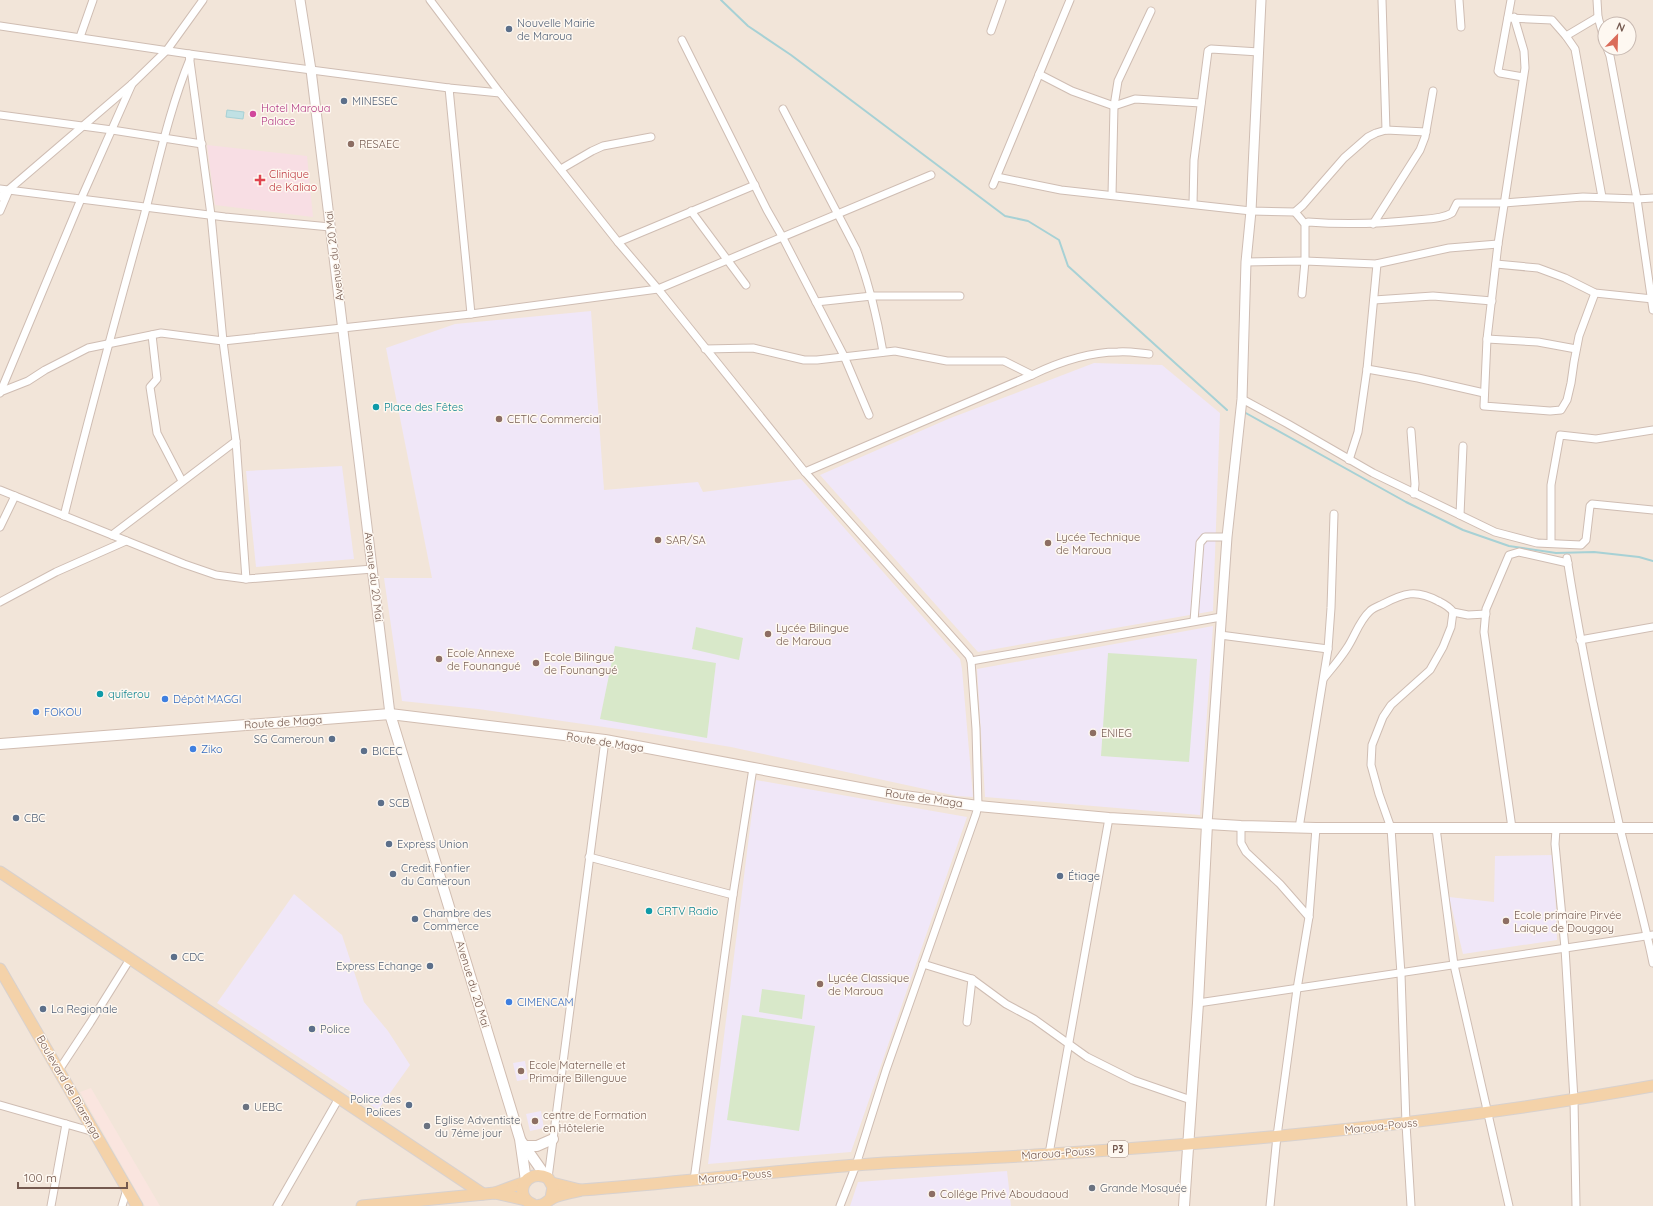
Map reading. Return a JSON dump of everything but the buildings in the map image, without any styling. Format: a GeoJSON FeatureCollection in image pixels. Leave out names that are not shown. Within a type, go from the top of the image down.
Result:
{"type":"FeatureCollection","features":[{"type":"Feature","properties":{"kind":"main road","name":"Route de Maga"},"geometry":{"type":"LineString","coordinates":[[0,744],[390,714],[605,740],[897,795],[978,806],[1109,818],[1299,828],[1653,828]]}},
{"type":"Feature","properties":{"kind":"main road","name":"Avenue du 20 Mai"},"geometry":{"type":"LineString","coordinates":[[390,714],[523,1143]]}},
{"type":"Feature","properties":{"kind":"main road"},"geometry":{"type":"LineString","coordinates":[[1184,1206],[1198,1003],[1207,824]]}},
{"type":"Feature","properties":{"kind":"main road"},"geometry":{"type":"LineString","coordinates":[[0,872],[483,1194]]}},
{"type":"Feature","properties":{"kind":"main road","name":"Boulevard de Diarenga"},"geometry":{"type":"LineString","coordinates":[[1,977],[59,1070],[137,1206]]}},
{"type":"Feature","properties":{"kind":"main road","name":"Maroua-Pouss"},"geometry":{"type":"LineString","coordinates":[[581,1190],[856,1165],[1189,1144],[1406,1124],[1574,1100],[1653,1086]]}},
{"type":"Feature","properties":{"kind":"main road"},"geometry":{"type":"LineString","coordinates":[[523,1143],[537,1146],[553,1139]]}},
{"type":"Feature","properties":{"kind":"main road"},"geometry":{"type":"LineString","coordinates":[[495,1193],[526,1200],[539,1206],[546,1204],[552,1198],[554,1191],[549,1180],[523,1143]]}},
{"type":"Feature","properties":{"kind":"main road"},"geometry":{"type":"LineString","coordinates":[[523,1143],[525,1181],[522,1189],[526,1200]]}},
{"type":"Feature","properties":{"kind":"main road"},"geometry":{"type":"LineString","coordinates":[[362,1206],[415,1204],[495,1193],[525,1181],[531,1176],[537,1175],[581,1190]]}},
{"type":"Feature","properties":{"kind":"main road"},"geometry":{"type":"LineString","coordinates":[[552,1198],[581,1190]]}},
{"type":"Feature","properties":{"kind":"street"},"geometry":{"type":"LineString","coordinates":[[80,37],[93,0]]}},
{"type":"Feature","properties":{"kind":"street"},"geometry":{"type":"LineString","coordinates":[[0,197],[132,84],[167,50],[203,0]]}},
{"type":"Feature","properties":{"kind":"street","name":"Avenue du 20 Mai"},"geometry":{"type":"LineString","coordinates":[[300,0],[311,70],[390,714]]}},
{"type":"Feature","properties":{"kind":"street"},"geometry":{"type":"LineString","coordinates":[[430,0],[500,93],[618,242],[658,289],[805,472],[969,656],[971,661],[976,729],[978,806],[886,1070],[856,1165],[840,1206]]}},
{"type":"Feature","properties":{"kind":"street"},"geometry":{"type":"LineString","coordinates":[[991,31],[1002,0]]}},
{"type":"Feature","properties":{"kind":"street"},"geometry":{"type":"LineString","coordinates":[[993,185],[1070,0]]}},
{"type":"Feature","properties":{"kind":"street"},"geometry":{"type":"LineString","coordinates":[[1207,824],[1227,537],[1242,399],[1246,262],[1251,211],[1261,0]]}},
{"type":"Feature","properties":{"kind":"street"},"geometry":{"type":"LineString","coordinates":[[1382,0],[1386,130]]}},
{"type":"Feature","properties":{"kind":"street"},"geometry":{"type":"LineString","coordinates":[[1459,0],[1460,27]]}},
{"type":"Feature","properties":{"kind":"street"},"geometry":{"type":"LineString","coordinates":[[1511,0],[1511,18],[1498,71],[1500,73],[1523,77]]}},
{"type":"Feature","properties":{"kind":"street"},"geometry":{"type":"LineString","coordinates":[[1597,0],[1598,16]]}},
{"type":"Feature","properties":{"kind":"street"},"geometry":{"type":"LineString","coordinates":[[1112,195],[1114,106],[1118,81],[1151,11]]}},
{"type":"Feature","properties":{"kind":"street"},"geometry":{"type":"LineString","coordinates":[[1511,18],[1552,20],[1575,49],[1602,197]]}},
{"type":"Feature","properties":{"kind":"street"},"geometry":{"type":"LineString","coordinates":[[1511,18],[1524,51],[1523,77],[1498,244],[1487,339],[1484,406],[1550,411],[1561,410],[1567,400],[1579,336],[1595,293]]}},
{"type":"Feature","properties":{"kind":"street"},"geometry":{"type":"LineString","coordinates":[[1566,36],[1597,18]]}},
{"type":"Feature","properties":{"kind":"street"},"geometry":{"type":"LineString","coordinates":[[0,26],[167,50],[190,57],[500,93]]}},
{"type":"Feature","properties":{"kind":"street"},"geometry":{"type":"LineString","coordinates":[[682,40],[767,210],[844,356],[869,415]]}},
{"type":"Feature","properties":{"kind":"street"},"geometry":{"type":"LineString","coordinates":[[1193,204],[1194,160],[1209,49],[1259,52]]}},
{"type":"Feature","properties":{"kind":"street"},"geometry":{"type":"LineString","coordinates":[[1609,56],[1637,199],[1653,310]]}},
{"type":"Feature","properties":{"kind":"street"},"geometry":{"type":"LineString","coordinates":[[64,516],[108,344],[164,138],[190,57]]}},
{"type":"Feature","properties":{"kind":"street"},"geometry":{"type":"LineString","coordinates":[[190,57],[211,215],[223,341],[236,442],[246,579]]}},
{"type":"Feature","properties":{"kind":"street"},"geometry":{"type":"LineString","coordinates":[[1039,74],[1072,91],[1114,106],[1135,100],[1201,103]]}},
{"type":"Feature","properties":{"kind":"street"},"geometry":{"type":"LineString","coordinates":[[0,392],[81,199],[132,84]]}},
{"type":"Feature","properties":{"kind":"street"},"geometry":{"type":"LineString","coordinates":[[449,88],[471,314]]}},
{"type":"Feature","properties":{"kind":"street"},"geometry":{"type":"LineString","coordinates":[[1373,224],[1420,150],[1426,132],[1433,91]]}},
{"type":"Feature","properties":{"kind":"street"},"geometry":{"type":"LineString","coordinates":[[783,109],[856,249],[872,296],[883,352]]}},
{"type":"Feature","properties":{"kind":"street"},"geometry":{"type":"LineString","coordinates":[[0,115],[202,144]]}},
{"type":"Feature","properties":{"kind":"street"},"geometry":{"type":"LineString","coordinates":[[997,177],[1061,190],[1251,211],[1295,212],[1303,205],[1344,158],[1368,137],[1386,130],[1426,132]]}},
{"type":"Feature","properties":{"kind":"street"},"geometry":{"type":"LineString","coordinates":[[561,169],[603,146],[651,138]]}},
{"type":"Feature","properties":{"kind":"street"},"geometry":{"type":"LineString","coordinates":[[0,392],[28,382],[45,370],[88,348],[152,335],[166,333],[223,341],[471,314],[658,289],[839,215],[931,175]]}},
{"type":"Feature","properties":{"kind":"street"},"geometry":{"type":"LineString","coordinates":[[618,242],[755,185]]}},
{"type":"Feature","properties":{"kind":"street"},"geometry":{"type":"LineString","coordinates":[[0,189],[211,215],[330,227]]}},
{"type":"Feature","properties":{"kind":"street"},"geometry":{"type":"LineString","coordinates":[[0,211],[10,190]]}},
{"type":"Feature","properties":{"kind":"street"},"geometry":{"type":"LineString","coordinates":[[1305,224],[1308,222],[1346,225],[1373,224],[1438,218],[1452,213],[1457,203],[1504,203],[1583,197],[1637,199],[1653,198]]}},
{"type":"Feature","properties":{"kind":"street"},"geometry":{"type":"LineString","coordinates":[[691,211],[746,285]]}},
{"type":"Feature","properties":{"kind":"street"},"geometry":{"type":"LineString","coordinates":[[1295,212],[1305,224],[1302,294]]}},
{"type":"Feature","properties":{"kind":"street"},"geometry":{"type":"LineString","coordinates":[[1246,262],[1304,261],[1377,264],[1449,248],[1498,244]]}},
{"type":"Feature","properties":{"kind":"street"},"geometry":{"type":"LineString","coordinates":[[1349,460],[1358,432],[1367,369],[1377,264]]}},
{"type":"Feature","properties":{"kind":"street"},"geometry":{"type":"LineString","coordinates":[[1496,264],[1538,268],[1565,278],[1595,293],[1652,299]]}},
{"type":"Feature","properties":{"kind":"street"},"geometry":{"type":"LineString","coordinates":[[816,302],[872,296],[960,296]]}},
{"type":"Feature","properties":{"kind":"street"},"geometry":{"type":"LineString","coordinates":[[1374,300],[1433,296],[1492,301]]}},
{"type":"Feature","properties":{"kind":"street"},"geometry":{"type":"LineString","coordinates":[[152,335],[157,379],[150,386],[153,414],[160,439],[182,481]]}},
{"type":"Feature","properties":{"kind":"street"},"geometry":{"type":"LineString","coordinates":[[1487,339],[1538,342],[1576,350]]}},
{"type":"Feature","properties":{"kind":"street"},"geometry":{"type":"LineString","coordinates":[[705,349],[753,348],[811,360],[824,360],[844,356],[883,352],[906,352],[937,360],[958,362],[1004,361],[1032,375]]}},
{"type":"Feature","properties":{"kind":"street"},"geometry":{"type":"LineString","coordinates":[[805,472],[1057,363],[1099,354],[1118,352],[1148,354]]}},
{"type":"Feature","properties":{"kind":"street"},"geometry":{"type":"LineString","coordinates":[[1367,369],[1418,378],[1484,393]]}},
{"type":"Feature","properties":{"kind":"street"},"geometry":{"type":"LineString","coordinates":[[1242,399],[1349,460],[1414,494],[1460,514],[1495,532],[1516,538],[1537,543],[1581,545],[1586,540],[1590,506],[1594,503],[1653,510]]}},
{"type":"Feature","properties":{"kind":"street"},"geometry":{"type":"LineString","coordinates":[[1551,543],[1551,490],[1560,435],[1596,439],[1653,430]]}},
{"type":"Feature","properties":{"kind":"street"},"geometry":{"type":"LineString","coordinates":[[1411,431],[1415,484],[1414,494]]}},
{"type":"Feature","properties":{"kind":"street"},"geometry":{"type":"LineString","coordinates":[[112,535],[236,442]]}},
{"type":"Feature","properties":{"kind":"street"},"geometry":{"type":"LineString","coordinates":[[1460,514],[1463,446]]}},
{"type":"Feature","properties":{"kind":"street"},"geometry":{"type":"LineString","coordinates":[[0,490],[126,541],[216,575],[246,579],[373,569]]}},
{"type":"Feature","properties":{"kind":"street"},"geometry":{"type":"LineString","coordinates":[[0,527],[15,496]]}},
{"type":"Feature","properties":{"kind":"street"},"geometry":{"type":"LineString","coordinates":[[1299,828],[1328,649],[1334,514]]}},
{"type":"Feature","properties":{"kind":"street"},"geometry":{"type":"LineString","coordinates":[[1194,621],[1200,543],[1205,537],[1227,537]]}},
{"type":"Feature","properties":{"kind":"street"},"geometry":{"type":"LineString","coordinates":[[0,602],[56,572],[126,541]]}},
{"type":"Feature","properties":{"kind":"street"},"geometry":{"type":"LineString","coordinates":[[1512,828],[1484,632],[1488,602],[1509,555],[1519,552],[1567,561],[1580,640],[1620,828],[1650,935],[1653,963]]}},
{"type":"Feature","properties":{"kind":"street"},"geometry":{"type":"LineString","coordinates":[[1323,680],[1348,648],[1358,627],[1370,611],[1400,595],[1411,593],[1432,598],[1449,607],[1453,612],[1468,616],[1486,614]]}},
{"type":"Feature","properties":{"kind":"street"},"geometry":{"type":"LineString","coordinates":[[1411,1206],[1406,1124],[1401,974],[1391,828],[1371,765],[1372,745],[1383,717],[1391,705],[1430,670],[1443,647],[1451,627],[1453,612]]}},
{"type":"Feature","properties":{"kind":"street"},"geometry":{"type":"LineString","coordinates":[[971,661],[1221,617]]}},
{"type":"Feature","properties":{"kind":"street"},"geometry":{"type":"LineString","coordinates":[[1580,640],[1653,627]]}},
{"type":"Feature","properties":{"kind":"street"},"geometry":{"type":"LineString","coordinates":[[1220,635],[1328,649]]}},
{"type":"Feature","properties":{"kind":"street"},"geometry":{"type":"LineString","coordinates":[[549,1180],[588,857],[605,740]]}},
{"type":"Feature","properties":{"kind":"street"},"geometry":{"type":"LineString","coordinates":[[694,1180],[733,895],[753,768]]}},
{"type":"Feature","properties":{"kind":"street"},"geometry":{"type":"LineString","coordinates":[[1049,1154],[1109,818]]}},
{"type":"Feature","properties":{"kind":"street"},"geometry":{"type":"LineString","coordinates":[[1241,826],[1241,843],[1246,852],[1280,884],[1308,917]]}},
{"type":"Feature","properties":{"kind":"street"},"geometry":{"type":"LineString","coordinates":[[1270,1206],[1277,1136],[1308,917],[1316,828]]}},
{"type":"Feature","properties":{"kind":"street"},"geometry":{"type":"LineString","coordinates":[[1436,828],[1454,965],[1509,1206]]}},
{"type":"Feature","properties":{"kind":"street"},"geometry":{"type":"LineString","coordinates":[[1556,829],[1555,844],[1565,948],[1574,1100],[1576,1206]]}},
{"type":"Feature","properties":{"kind":"street"},"geometry":{"type":"LineString","coordinates":[[588,857],[733,895]]}},
{"type":"Feature","properties":{"kind":"street"},"geometry":{"type":"LineString","coordinates":[[1198,1003],[1401,974],[1650,935]]}},
{"type":"Feature","properties":{"kind":"street"},"geometry":{"type":"LineString","coordinates":[[59,1070],[130,959]]}},
{"type":"Feature","properties":{"kind":"street"},"geometry":{"type":"LineString","coordinates":[[923,964],[972,979],[1006,1004],[1031,1017],[1087,1057],[1133,1080],[1191,1100]]}},
{"type":"Feature","properties":{"kind":"street"},"geometry":{"type":"LineString","coordinates":[[967,1022],[972,979]]}},
{"type":"Feature","properties":{"kind":"street"},"geometry":{"type":"LineString","coordinates":[[277,1206],[339,1098]]}},
{"type":"Feature","properties":{"kind":"street"},"geometry":{"type":"LineString","coordinates":[[0,1104],[94,1132]]}},
{"type":"Feature","properties":{"kind":"street"},"geometry":{"type":"LineString","coordinates":[[51,1206],[66,1124]]}},
{"type":"Feature","properties":{"kind":"street"},"geometry":{"type":"LineString","coordinates":[[122,1206],[128,1189]]}},
{"type":"Feature","properties":{"kind":"shaded area"},"geometry":{"type":"Polygon","coordinates":[[[0,0],[1653,0],[1653,1206],[0,1206],[0,0]]]}},
{"type":"Feature","properties":{"kind":"shaded area","name":"Clinique de Kaliao"},"geometry":{"type":"Polygon","coordinates":[[[207,145],[307,156],[313,217],[215,205],[207,145]]]}},
{"type":"Feature","properties":{"kind":"shaded area"},"geometry":{"type":"Polygon","coordinates":[[[591,311],[604,490],[698,482],[703,492],[801,479],[960,659],[973,797],[957,796],[731,747],[646,733],[478,709],[402,701],[384,578],[432,578],[386,348],[455,324],[591,311]]]}},
{"type":"Feature","properties":{"kind":"shaded area","name":"Lycée Technique de Maroua"},"geometry":{"type":"Polygon","coordinates":[[[1094,363],[1162,365],[1220,413],[1213,611],[978,652],[820,475],[948,419],[1094,363]]]}},
{"type":"Feature","properties":{"kind":"shaded area"},"geometry":{"type":"Polygon","coordinates":[[[342,466],[354,559],[256,567],[246,471],[342,466]]]}},
{"type":"Feature","properties":{"kind":"shaded area","name":"ENIEG"},"geometry":{"type":"Polygon","coordinates":[[[1213,626],[1200,815],[985,797],[977,669],[1213,626]]]}},
{"type":"Feature","properties":{"kind":"shaded area","name":"Lycée Classique de Maroua"},"geometry":{"type":"Polygon","coordinates":[[[756,780],[967,817],[851,1152],[708,1164],[756,780]]]}},
{"type":"Feature","properties":{"kind":"shaded area","name":"Ecole primaire Pirvée Laique de Douggoy"},"geometry":{"type":"Polygon","coordinates":[[[1554,855],[1557,940],[1463,954],[1449,897],[1494,902],[1495,856],[1554,855]]]}},
{"type":"Feature","properties":{"kind":"shaded area"},"geometry":{"type":"Polygon","coordinates":[[[294,894],[342,935],[364,1002],[388,1031],[410,1065],[378,1110],[217,1003],[294,894]]]}},
{"type":"Feature","properties":{"kind":"shaded area","name":"Ecole Maternelle et Primaire Billenguue"},"geometry":{"type":"Polygon","coordinates":[[[525,1061],[528,1079],[517,1081],[513,1063],[525,1061]]]}},
{"type":"Feature","properties":{"kind":"shaded area"},"geometry":{"type":"Polygon","coordinates":[[[91,1088],[160,1206],[145,1206],[80,1092],[91,1088]]]}},
{"type":"Feature","properties":{"kind":"shaded area","name":"centre de Formation en Hôtelerie"},"geometry":{"type":"Polygon","coordinates":[[[541,1111],[544,1128],[530,1131],[526,1114],[541,1111]]]}},
{"type":"Feature","properties":{"kind":"shaded area","name":"Collége Privé Aboudaoud"},"geometry":{"type":"Polygon","coordinates":[[[1007,1171],[1011,1206],[850,1206],[858,1182],[1007,1171]]]}},
{"type":"Feature","properties":{"kind":"green space"},"geometry":{"type":"Polygon","coordinates":[[[696,627],[743,638],[739,660],[692,649],[696,627]]]}},
{"type":"Feature","properties":{"kind":"green space"},"geometry":{"type":"Polygon","coordinates":[[[615,646],[716,663],[707,738],[600,719],[615,646]]]}},
{"type":"Feature","properties":{"kind":"green space"},"geometry":{"type":"Polygon","coordinates":[[[1108,653],[1197,659],[1189,762],[1101,756],[1108,653]]]}},
{"type":"Feature","properties":{"kind":"green space"},"geometry":{"type":"Polygon","coordinates":[[[762,989],[805,995],[802,1019],[759,1012],[762,989]]]}},
{"type":"Feature","properties":{"kind":"green space"},"geometry":{"type":"Polygon","coordinates":[[[742,1015],[815,1026],[799,1131],[727,1120],[742,1015]]]}},
{"type":"Feature","properties":{"kind":"water"},"geometry":{"type":"Polygon","coordinates":[[[227,110],[244,112],[243,119],[226,117],[227,110]]]}},
{"type":"Feature","properties":{"kind":"waterway"},"geometry":{"type":"LineString","coordinates":[[721,0],[748,26],[791,55],[1005,216],[1028,221],[1059,240],[1068,266],[1227,410]]}},
{"type":"Feature","properties":{"kind":"waterway"},"geometry":{"type":"LineString","coordinates":[[1244,412],[1406,502],[1463,530],[1509,546],[1556,553],[1594,552],[1639,557],[1653,561]]}},
{"type":"Feature","properties":{"kind":"place","name":"Nouvelle Mairie de Maroua"},"geometry":{"type":"Point","coordinates":[509,29]}},
{"type":"Feature","properties":{"kind":"place","name":"MINESEC"},"geometry":{"type":"Point","coordinates":[344,101]}},
{"type":"Feature","properties":{"kind":"place","name":"Hotel Maroua Palace"},"geometry":{"type":"Point","coordinates":[253,114]}},
{"type":"Feature","properties":{"kind":"place","name":"RESAEC"},"geometry":{"type":"Point","coordinates":[351,144]}},
{"type":"Feature","properties":{"kind":"place","name":"Clinique de Kaliao"},"geometry":{"type":"Point","coordinates":[260,180]}},
{"type":"Feature","properties":{"kind":"place","name":"Place des Fêtes"},"geometry":{"type":"Point","coordinates":[376,407]}},
{"type":"Feature","properties":{"kind":"place","name":"CETIC Commercial"},"geometry":{"type":"Point","coordinates":[499,419]}},
{"type":"Feature","properties":{"kind":"place","name":"SAR/SA"},"geometry":{"type":"Point","coordinates":[658,540]}},
{"type":"Feature","properties":{"kind":"place","name":"Lycée Technique de Maroua"},"geometry":{"type":"Point","coordinates":[1048,543]}},
{"type":"Feature","properties":{"kind":"place","name":"Lycée Bilingue de Maroua"},"geometry":{"type":"Point","coordinates":[768,634]}},
{"type":"Feature","properties":{"kind":"place","name":"Ecole Annexe de Founangué"},"geometry":{"type":"Point","coordinates":[439,659]}},
{"type":"Feature","properties":{"kind":"place","name":"Ecole Bilingue de Founangué"},"geometry":{"type":"Point","coordinates":[536,663]}},
{"type":"Feature","properties":{"kind":"place","name":"quiferou"},"geometry":{"type":"Point","coordinates":[100,694]}},
{"type":"Feature","properties":{"kind":"place","name":"Dépôt MAGGI"},"geometry":{"type":"Point","coordinates":[165,699]}},
{"type":"Feature","properties":{"kind":"place","name":"FOKOU"},"geometry":{"type":"Point","coordinates":[36,712]}},
{"type":"Feature","properties":{"kind":"place","name":"ENIEG"},"geometry":{"type":"Point","coordinates":[1093,733]}},
{"type":"Feature","properties":{"kind":"place","name":"SG Cameroun"},"geometry":{"type":"Point","coordinates":[332,739]}},
{"type":"Feature","properties":{"kind":"place","name":"Ziko"},"geometry":{"type":"Point","coordinates":[193,749]}},
{"type":"Feature","properties":{"kind":"place","name":"BICEC"},"geometry":{"type":"Point","coordinates":[364,751]}},
{"type":"Feature","properties":{"kind":"place","name":"SCB"},"geometry":{"type":"Point","coordinates":[381,803]}},
{"type":"Feature","properties":{"kind":"place","name":"CBC"},"geometry":{"type":"Point","coordinates":[16,818]}},
{"type":"Feature","properties":{"kind":"place","name":"Express Union"},"geometry":{"type":"Point","coordinates":[389,844]}},
{"type":"Feature","properties":{"kind":"place","name":"Credit Fonfier du Cameroun"},"geometry":{"type":"Point","coordinates":[393,874]}},
{"type":"Feature","properties":{"kind":"place","name":"Étiage"},"geometry":{"type":"Point","coordinates":[1060,876]}},
{"type":"Feature","properties":{"kind":"place","name":"CRTV Radio"},"geometry":{"type":"Point","coordinates":[649,911]}},
{"type":"Feature","properties":{"kind":"place","name":"Chambre des Commerce"},"geometry":{"type":"Point","coordinates":[415,919]}},
{"type":"Feature","properties":{"kind":"place","name":"Ecole primaire Pirvée Laique de Douggoy"},"geometry":{"type":"Point","coordinates":[1506,921]}},
{"type":"Feature","properties":{"kind":"place","name":"CDC"},"geometry":{"type":"Point","coordinates":[174,957]}},
{"type":"Feature","properties":{"kind":"place","name":"Express Echange"},"geometry":{"type":"Point","coordinates":[430,966]}},
{"type":"Feature","properties":{"kind":"place","name":"Lycée Classique de Maroua"},"geometry":{"type":"Point","coordinates":[820,984]}},
{"type":"Feature","properties":{"kind":"place","name":"CIMENCAM"},"geometry":{"type":"Point","coordinates":[509,1002]}},
{"type":"Feature","properties":{"kind":"place","name":"La Regionale"},"geometry":{"type":"Point","coordinates":[43,1009]}},
{"type":"Feature","properties":{"kind":"place","name":"Police"},"geometry":{"type":"Point","coordinates":[312,1029]}},
{"type":"Feature","properties":{"kind":"place","name":"Ecole Maternelle et Primaire Billenguue"},"geometry":{"type":"Point","coordinates":[521,1071]}},
{"type":"Feature","properties":{"kind":"place","name":"Police des Polices"},"geometry":{"type":"Point","coordinates":[409,1105]}},
{"type":"Feature","properties":{"kind":"place","name":"UEBC"},"geometry":{"type":"Point","coordinates":[246,1107]}},
{"type":"Feature","properties":{"kind":"place","name":"centre de Formation en Hôtelerie"},"geometry":{"type":"Point","coordinates":[535,1121]}},
{"type":"Feature","properties":{"kind":"place","name":"Eglise Adventiste du 7éme jour"},"geometry":{"type":"Point","coordinates":[427,1126]}},
{"type":"Feature","properties":{"kind":"place","name":"Grande Mosquée"},"geometry":{"type":"Point","coordinates":[1092,1188]}},
{"type":"Feature","properties":{"kind":"place","name":"Collége Privé Aboudaoud"},"geometry":{"type":"Point","coordinates":[932,1194]}}]}
